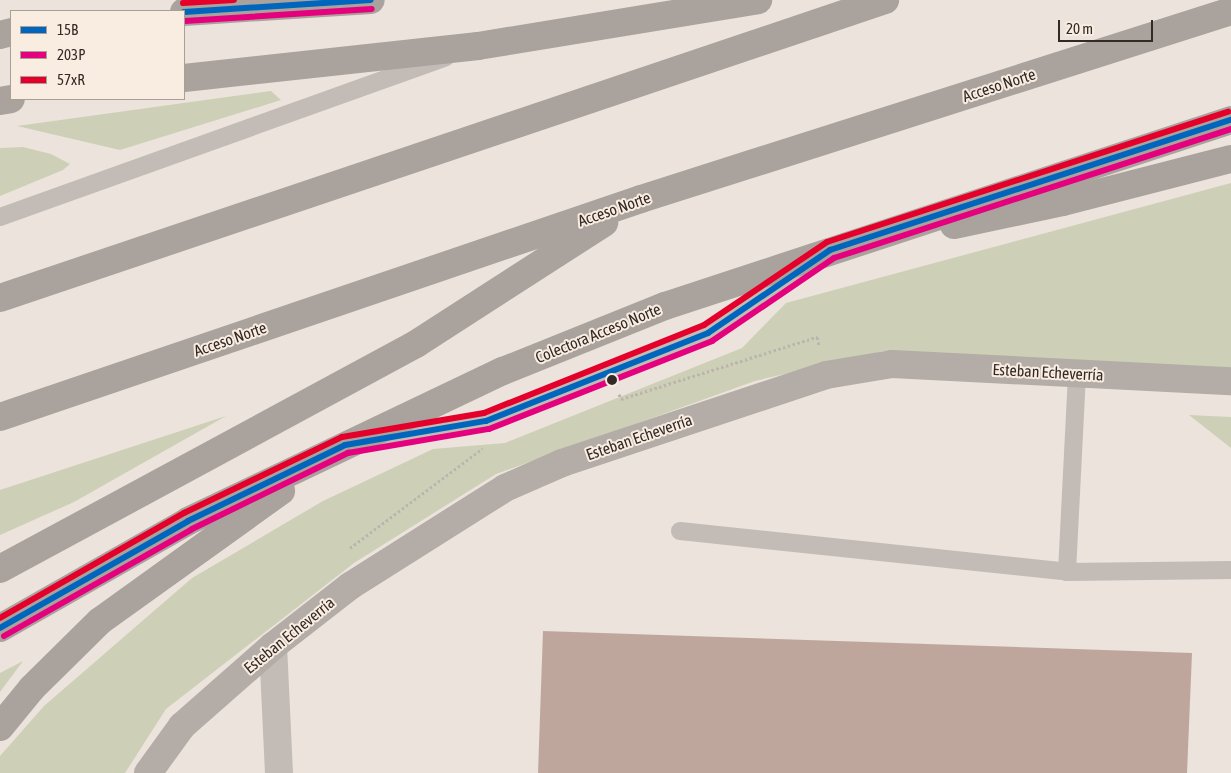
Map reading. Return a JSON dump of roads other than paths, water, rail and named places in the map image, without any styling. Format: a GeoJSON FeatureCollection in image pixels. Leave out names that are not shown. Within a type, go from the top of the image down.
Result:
{"type":"FeatureCollection","features":[{"type":"Feature","properties":{"kind":"highway"},"geometry":{"type":"LineString","coordinates":[[185,12],[371,0]]}},
{"type":"Feature","properties":{"kind":"highway"},"geometry":{"type":"LineString","coordinates":[[185,78],[478,46],[758,0]]}},
{"type":"Feature","properties":{"kind":"highway"},"geometry":{"type":"LineString","coordinates":[[0,298],[885,0]]}},
{"type":"Feature","properties":{"kind":"highway","name":"Acceso Norte"},"geometry":{"type":"LineString","coordinates":[[0,417],[641,199],[1231,11]]}},
{"type":"Feature","properties":{"kind":"highway","name":"Colectora Acceso Norte"},"geometry":{"type":"LineString","coordinates":[[0,628],[188,521],[504,371],[638,317],[830,250],[1231,120]]}},
{"type":"Feature","properties":{"kind":"highway"},"geometry":{"type":"LineString","coordinates":[[830,250],[1063,202],[1231,159]]}},
{"type":"Feature","properties":{"kind":"highway"},"geometry":{"type":"LineString","coordinates":[[0,569],[416,344],[641,199]]}},
{"type":"Feature","properties":{"kind":"highway"},"geometry":{"type":"LineString","coordinates":[[0,727],[32,688],[100,621],[345,446]]}},
{"type":"Feature","properties":{"kind":"street","name":"Esteban Echeverría"},"geometry":{"type":"LineString","coordinates":[[148,773],[182,726],[274,646],[350,586],[505,488],[618,444],[826,375],[892,364],[1231,381]]}},
{"type":"Feature","properties":{"kind":"street"},"geometry":{"type":"LineString","coordinates":[[274,646],[279,773]]}},
{"type":"Feature","properties":{"kind":"lane"},"geometry":{"type":"LineString","coordinates":[[0,217],[478,46]]}},
{"type":"Feature","properties":{"kind":"lane"},"geometry":{"type":"LineString","coordinates":[[345,446],[486,421],[708,334],[830,250]]}},
{"type":"Feature","properties":{"kind":"lane"},"geometry":{"type":"LineString","coordinates":[[1068,572],[1077,374]]}},
{"type":"Feature","properties":{"kind":"lane"},"geometry":{"type":"LineString","coordinates":[[680,530],[1068,572],[1231,570]]}},
{"type":"Feature","properties":{"kind":"lane"},"geometry":{"type":"LineString","coordinates":[[0,556],[57,537]]}}]}
